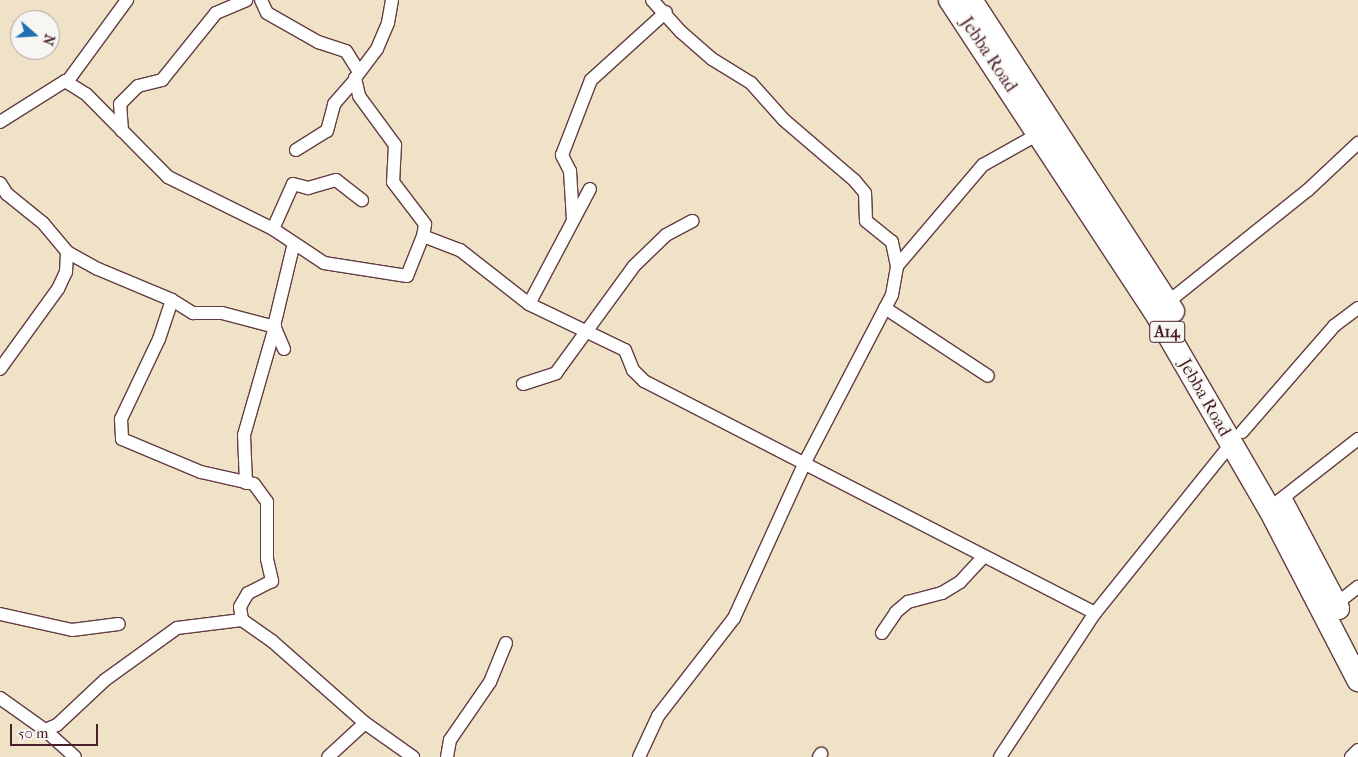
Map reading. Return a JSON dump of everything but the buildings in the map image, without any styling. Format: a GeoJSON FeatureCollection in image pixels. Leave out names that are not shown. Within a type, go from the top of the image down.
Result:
{"type":"FeatureCollection","features":[{"type":"Feature","properties":{"kind":"highway","name":"Jebba Road"},"geometry":{"type":"LineString","coordinates":[[950,0],[1040,133],[1236,438],[1269,508],[1358,680]]}},
{"type":"Feature","properties":{"kind":"highway"},"geometry":{"type":"LineString","coordinates":[[971,0],[1168,302],[1236,438],[1280,500],[1358,647]]}},
{"type":"Feature","properties":{"kind":"street"},"geometry":{"type":"LineString","coordinates":[[0,122],[67,82],[127,0]]}},
{"type":"Feature","properties":{"kind":"street"},"geometry":{"type":"LineString","coordinates":[[122,131],[120,104],[138,86],[162,80],[216,13],[246,0]]}},
{"type":"Feature","properties":{"kind":"street"},"geometry":{"type":"LineString","coordinates":[[67,82],[86,94],[168,176],[273,229],[324,263],[407,276],[423,236],[425,224],[393,182],[395,145],[358,96],[357,76],[346,51],[318,42],[267,13],[260,0]]}},
{"type":"Feature","properties":{"kind":"street"},"geometry":{"type":"LineString","coordinates":[[296,150],[327,131],[334,104],[377,49],[388,23],[392,0]]}},
{"type":"Feature","properties":{"kind":"street"},"geometry":{"type":"LineString","coordinates":[[639,757],[658,716],[734,618],[805,462],[892,295],[897,266],[892,242],[866,221],[865,193],[854,180],[784,120],[751,84],[712,58],[681,32],[666,12],[652,0]]}},
{"type":"Feature","properties":{"kind":"street"},"geometry":{"type":"LineString","coordinates":[[573,220],[570,171],[562,155],[591,80],[666,12]]}},
{"type":"Feature","properties":{"kind":"street"},"geometry":{"type":"LineString","coordinates":[[897,266],[983,165],[1040,133]]}},
{"type":"Feature","properties":{"kind":"street"},"geometry":{"type":"LineString","coordinates":[[1168,302],[1308,190],[1358,143]]}},
{"type":"Feature","properties":{"kind":"street"},"geometry":{"type":"LineString","coordinates":[[273,229],[293,184],[308,188],[336,180],[362,200]]}},
{"type":"Feature","properties":{"kind":"street"},"geometry":{"type":"LineString","coordinates":[[0,183],[7,194],[43,223],[67,252],[98,269],[172,300],[193,313],[222,312],[275,327]]}},
{"type":"Feature","properties":{"kind":"street"},"geometry":{"type":"LineString","coordinates":[[529,304],[590,189]]}},
{"type":"Feature","properties":{"kind":"street"},"geometry":{"type":"LineString","coordinates":[[523,384],[556,372],[588,332],[603,304],[634,266],[666,235],[692,221]]}},
{"type":"Feature","properties":{"kind":"street"},"geometry":{"type":"LineString","coordinates":[[423,236],[460,250],[529,304],[625,350],[633,370],[644,381],[741,434],[805,462],[1095,613]]}},
{"type":"Feature","properties":{"kind":"street"},"geometry":{"type":"LineString","coordinates":[[246,482],[244,435],[275,327],[294,243]]}},
{"type":"Feature","properties":{"kind":"street"},"geometry":{"type":"LineString","coordinates":[[0,369],[58,289],[66,272],[67,252]]}},
{"type":"Feature","properties":{"kind":"street"},"geometry":{"type":"LineString","coordinates":[[172,300],[159,339],[121,419],[122,439],[201,472],[254,484],[267,502],[267,559],[272,581],[248,593],[240,608],[242,620]]}},
{"type":"Feature","properties":{"kind":"street"},"geometry":{"type":"LineString","coordinates":[[885,308],[988,376]]}},
{"type":"Feature","properties":{"kind":"street"},"geometry":{"type":"LineString","coordinates":[[1000,757],[1095,613],[1236,438],[1334,326],[1358,308]]}},
{"type":"Feature","properties":{"kind":"street"},"geometry":{"type":"LineString","coordinates":[[275,327],[284,349]]}},
{"type":"Feature","properties":{"kind":"street"},"geometry":{"type":"LineString","coordinates":[[1280,500],[1358,439]]}},
{"type":"Feature","properties":{"kind":"street"},"geometry":{"type":"LineString","coordinates":[[882,633],[896,612],[908,602],[948,589],[960,582],[984,556]]}},
{"type":"Feature","properties":{"kind":"street"},"geometry":{"type":"LineString","coordinates":[[1336,604],[1358,587]]}},
{"type":"Feature","properties":{"kind":"street"},"geometry":{"type":"LineString","coordinates":[[0,614],[72,630],[119,624]]}},
{"type":"Feature","properties":{"kind":"street"},"geometry":{"type":"LineString","coordinates":[[46,730],[57,725],[104,680],[177,628],[242,620],[272,640],[364,723],[413,757]]}},
{"type":"Feature","properties":{"kind":"street"},"geometry":{"type":"LineString","coordinates":[[447,757],[450,740],[490,682],[506,643]]}},
{"type":"Feature","properties":{"kind":"street"},"geometry":{"type":"LineString","coordinates":[[0,698],[46,730],[75,757]]}},
{"type":"Feature","properties":{"kind":"street"},"geometry":{"type":"LineString","coordinates":[[328,757],[364,723]]}},
{"type":"Feature","properties":{"kind":"street"},"geometry":{"type":"LineString","coordinates":[[1351,757],[1358,750]]}}]}
